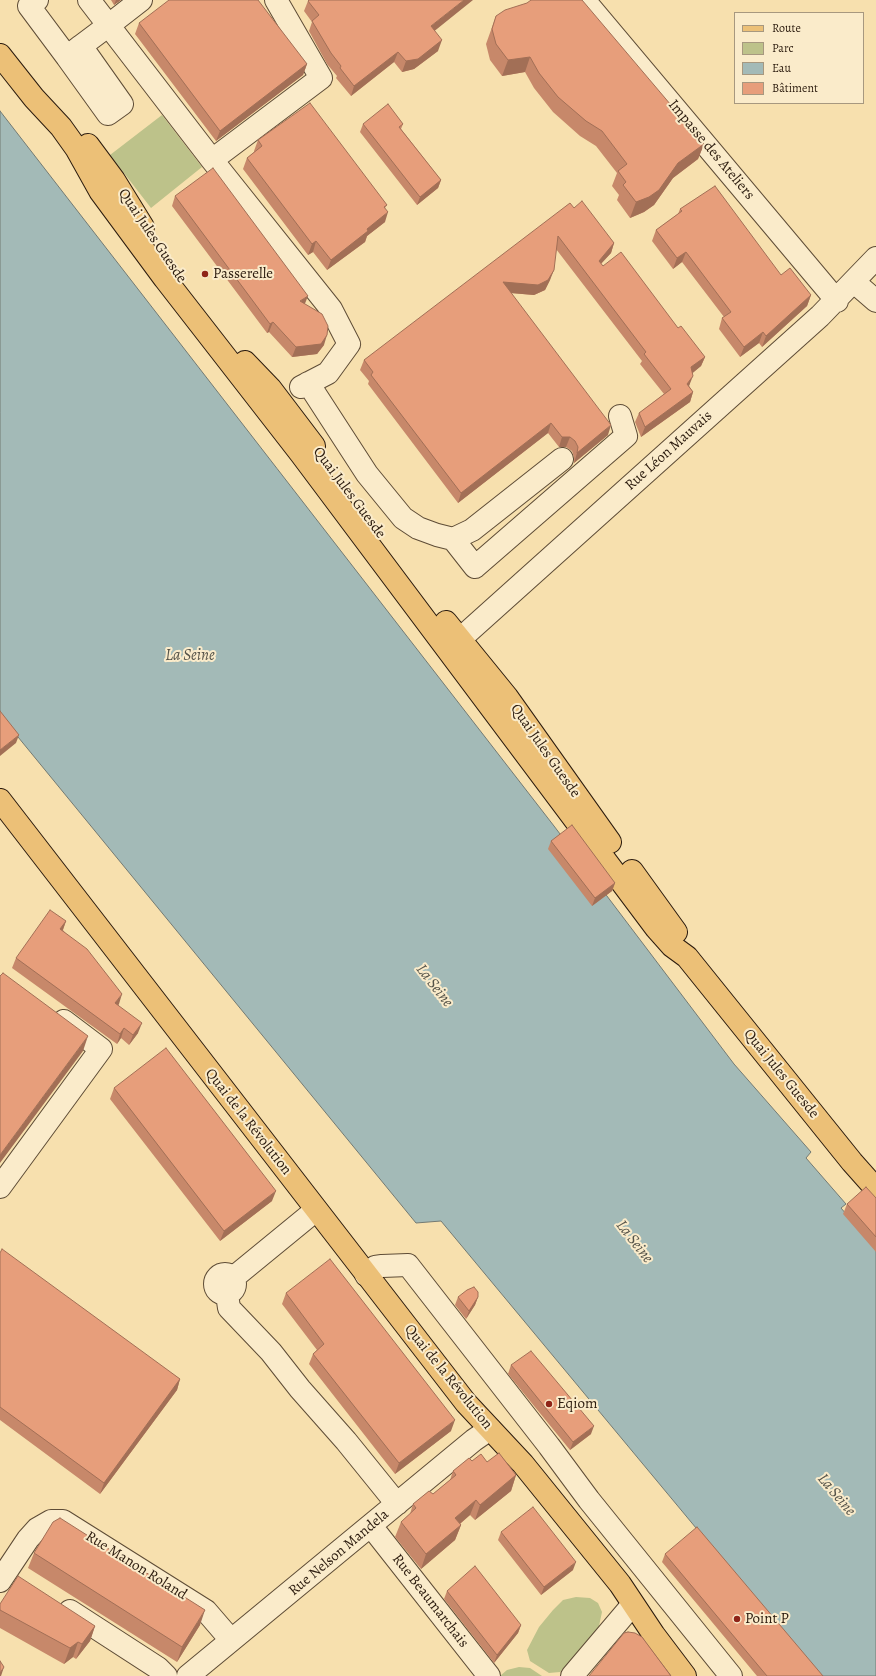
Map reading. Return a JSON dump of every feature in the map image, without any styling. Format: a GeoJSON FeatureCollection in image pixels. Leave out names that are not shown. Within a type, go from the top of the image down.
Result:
{"type":"FeatureCollection","features":[{"type":"Feature","properties":{"kind":"main road","name":"Quai Jules Guesde"},"geometry":{"type":"LineString","coordinates":[[0,37],[63,111],[114,180],[150,237],[181,279],[253,372],[270,388],[273,406]]}},
{"type":"Feature","properties":{"kind":"main road","name":"Quai Jules Guesde"},"geometry":{"type":"LineString","coordinates":[[0,55],[34,98],[61,127],[76,148],[100,191],[169,285],[273,406],[453,644],[507,697],[606,836],[661,908],[678,936],[687,957],[852,1162],[876,1189]]}},
{"type":"Feature","properties":{"kind":"main road","name":"Quai de la Révolution"},"geometry":{"type":"LineString","coordinates":[[0,800],[466,1404],[523,1464],[620,1584],[654,1635],[685,1676]]}},
{"type":"Feature","properties":{"kind":"main road","name":"Quai de la Révolution"},"geometry":{"type":"LineString","coordinates":[[495,1435],[514,1471],[569,1541],[628,1610],[654,1635]]}},
{"type":"Feature","properties":{"kind":"street"},"geometry":{"type":"LineString","coordinates":[[38,0],[29,6],[74,52],[141,0]]}},
{"type":"Feature","properties":{"kind":"street"},"geometry":{"type":"LineString","coordinates":[[89,0],[212,160],[331,309],[349,344],[328,373],[305,385],[367,474],[404,518],[418,528],[453,539],[476,567],[626,436],[620,416]]}},
{"type":"Feature","properties":{"kind":"street","name":"Impasse des Ateliers"},"geometry":{"type":"LineString","coordinates":[[584,0],[836,301]]}},
{"type":"Feature","properties":{"kind":"street"},"geometry":{"type":"LineString","coordinates":[[212,160],[321,78],[282,2]]}},
{"type":"Feature","properties":{"kind":"street","name":"Rue Léon Mauvais"},"geometry":{"type":"LineString","coordinates":[[453,644],[836,301],[876,258]]}},
{"type":"Feature","properties":{"kind":"street"},"geometry":{"type":"LineString","coordinates":[[854,282],[876,301]]}},
{"type":"Feature","properties":{"kind":"street"},"geometry":{"type":"LineString","coordinates":[[453,539],[472,530],[562,459]]}},
{"type":"Feature","properties":{"kind":"street"},"geometry":{"type":"LineString","coordinates":[[0,1187],[101,1049],[51,1012]]}},
{"type":"Feature","properties":{"kind":"street"},"geometry":{"type":"LineString","coordinates":[[316,1210],[230,1286],[229,1308],[272,1352],[300,1389],[346,1441],[397,1504]]}},
{"type":"Feature","properties":{"kind":"street"},"geometry":{"type":"LineString","coordinates":[[366,1275],[382,1266],[408,1265],[549,1446],[589,1500],[731,1676]]}},
{"type":"Feature","properties":{"kind":"street","name":"Rue Nelson Mandela"},"geometry":{"type":"LineString","coordinates":[[188,1676],[474,1440],[495,1435]]}},
{"type":"Feature","properties":{"kind":"street","name":"Rue Manon Roland"},"geometry":{"type":"LineString","coordinates":[[10,1577],[28,1539],[37,1529],[51,1520],[63,1521],[72,1525],[206,1611],[231,1640]]}},
{"type":"Feature","properties":{"kind":"street","name":"Rue Beaumarchais"},"geometry":{"type":"LineString","coordinates":[[371,1526],[489,1676]]}},
{"type":"Feature","properties":{"kind":"street"},"geometry":{"type":"LineString","coordinates":[[54,1601],[158,1668],[166,1676]]}},
{"type":"Feature","properties":{"kind":"street"},"geometry":{"type":"LineString","coordinates":[[572,1676],[628,1610]]}},
{"type":"Feature","properties":{"kind":"green space"},"geometry":{"type":"Polygon","coordinates":[[[162,115],[202,167],[151,208],[110,155],[162,115]]]}},
{"type":"Feature","properties":{"kind":"green space"},"geometry":{"type":"Polygon","coordinates":[[[576,1597],[590,1598],[598,1603],[602,1612],[599,1626],[595,1635],[570,1663],[560,1672],[549,1673],[530,1661],[527,1650],[539,1627],[553,1610],[563,1600],[576,1597]]]}},
{"type":"Feature","properties":{"kind":"green space"},"geometry":{"type":"Polygon","coordinates":[[[519,1667],[530,1668],[542,1676],[500,1676],[507,1670],[519,1667]]]}},
{"type":"Feature","properties":{"kind":"water","name":"La Seine"},"geometry":{"type":"Polygon","coordinates":[[[0,111],[554,826],[734,1064],[811,1152],[806,1158],[846,1204],[841,1208],[876,1249],[876,1676],[819,1676],[441,1221],[416,1223],[0,715],[0,111]]]}},
{"type":"Feature","properties":{"kind":"building"},"geometry":{"type":"Polygon","coordinates":[[[169,0],[258,0],[307,64],[220,131],[139,23],[169,0]]]}},
{"type":"Feature","properties":{"kind":"building"},"geometry":{"type":"Polygon","coordinates":[[[464,0],[431,26],[442,40],[418,59],[406,61],[398,52],[354,86],[340,68],[341,66],[331,53],[312,21],[319,15],[308,1],[464,0]]]}},
{"type":"Feature","properties":{"kind":"building"},"geometry":{"type":"Polygon","coordinates":[[[531,0],[582,0],[704,144],[678,163],[659,190],[649,197],[636,202],[623,185],[626,182],[618,171],[627,164],[602,131],[586,121],[558,97],[539,73],[530,57],[508,60],[496,44],[492,29],[496,16],[505,10],[527,3],[531,0]]]}},
{"type":"Feature","properties":{"kind":"building"},"geometry":{"type":"Polygon","coordinates":[[[310,103],[387,205],[384,207],[388,212],[367,229],[368,231],[331,260],[316,241],[312,244],[247,158],[262,146],[258,140],[310,103]]]}},
{"type":"Feature","properties":{"kind":"building"},"geometry":{"type":"Polygon","coordinates":[[[388,104],[403,124],[399,127],[441,180],[420,197],[363,124],[388,104]]]}},
{"type":"Feature","properties":{"kind":"building"},"geometry":{"type":"Polygon","coordinates":[[[213,168],[308,296],[300,301],[322,314],[328,326],[327,335],[321,344],[296,347],[273,322],[270,324],[175,196],[213,168]]]}},
{"type":"Feature","properties":{"kind":"building"},"geometry":{"type":"Polygon","coordinates":[[[715,186],[781,275],[790,268],[811,295],[766,336],[763,332],[744,347],[722,318],[731,312],[686,252],[677,258],[656,230],[682,211],[680,209],[715,186]]]}},
{"type":"Feature","properties":{"kind":"building"},"geometry":{"type":"Polygon","coordinates":[[[582,201],[614,243],[599,261],[603,266],[621,252],[678,328],[681,326],[705,357],[691,367],[693,376],[687,384],[693,392],[645,427],[639,413],[671,389],[644,354],[646,352],[558,236],[554,270],[548,280],[538,285],[503,282],[611,425],[577,453],[578,447],[575,441],[570,437],[562,437],[551,423],[461,493],[371,375],[373,372],[364,360],[570,203],[574,208],[582,201]]]}},
{"type":"Feature","properties":{"kind":"building"},"geometry":{"type":"Polygon","coordinates":[[[0,711],[19,735],[0,750],[0,711]]]}},
{"type":"Feature","properties":{"kind":"building"},"geometry":{"type":"Polygon","coordinates":[[[572,825],[615,883],[595,898],[551,841],[572,825]]]}},
{"type":"Feature","properties":{"kind":"building"},"geometry":{"type":"Polygon","coordinates":[[[50,910],[66,921],[60,929],[87,949],[122,994],[115,1003],[142,1023],[133,1035],[124,1028],[120,1034],[16,958],[50,910]]]}},
{"type":"Feature","properties":{"kind":"building"},"geometry":{"type":"Polygon","coordinates":[[[3,973],[88,1036],[0,1155],[0,976],[3,973]]]}},
{"type":"Feature","properties":{"kind":"building"},"geometry":{"type":"Polygon","coordinates":[[[166,1048],[276,1191],[224,1231],[114,1088],[166,1048]]]}},
{"type":"Feature","properties":{"kind":"building"},"geometry":{"type":"Polygon","coordinates":[[[866,1187],[876,1198],[876,1237],[847,1204],[866,1187]]]}},
{"type":"Feature","properties":{"kind":"building"},"geometry":{"type":"Polygon","coordinates":[[[2,1249],[180,1379],[104,1483],[0,1407],[0,1253],[2,1249]]]}},
{"type":"Feature","properties":{"kind":"building"},"geometry":{"type":"Polygon","coordinates":[[[330,1259],[455,1420],[399,1463],[313,1354],[324,1344],[286,1293],[330,1259]]]}},
{"type":"Feature","properties":{"kind":"building"},"geometry":{"type":"Polygon","coordinates":[[[474,1287],[478,1292],[478,1297],[469,1311],[458,1297],[474,1287]]]}},
{"type":"Feature","properties":{"kind":"building","name":"Eqiom"},"geometry":{"type":"Polygon","coordinates":[[[531,1351],[594,1426],[573,1442],[511,1365],[531,1351]]]}},
{"type":"Feature","properties":{"kind":"building"},"geometry":{"type":"Polygon","coordinates":[[[499,1453],[516,1475],[480,1505],[476,1500],[455,1518],[461,1525],[426,1554],[401,1522],[416,1508],[413,1504],[429,1491],[433,1494],[456,1475],[453,1471],[469,1458],[472,1461],[481,1454],[487,1462],[499,1453]]]}},
{"type":"Feature","properties":{"kind":"building"},"geometry":{"type":"Polygon","coordinates":[[[533,1507],[576,1562],[544,1587],[501,1532],[533,1507]]]}},
{"type":"Feature","properties":{"kind":"building"},"geometry":{"type":"Polygon","coordinates":[[[60,1518],[205,1610],[182,1647],[34,1553],[53,1522],[60,1518]]]}},
{"type":"Feature","properties":{"kind":"building","name":"Point P"},"geometry":{"type":"Polygon","coordinates":[[[697,1527],[823,1676],[767,1676],[665,1554],[697,1527]]]}},
{"type":"Feature","properties":{"kind":"building"},"geometry":{"type":"Polygon","coordinates":[[[475,1566],[521,1625],[497,1655],[447,1591],[475,1566]]]}},
{"type":"Feature","properties":{"kind":"building"},"geometry":{"type":"Polygon","coordinates":[[[18,1576],[95,1626],[82,1644],[78,1642],[70,1648],[0,1610],[0,1604],[18,1576]]]}},
{"type":"Feature","properties":{"kind":"building"},"geometry":{"type":"Polygon","coordinates":[[[624,1633],[635,1633],[642,1637],[671,1676],[589,1676],[624,1633]]]}},
{"type":"Feature","properties":{"kind":"building"},"geometry":{"type":"Polygon","coordinates":[[[0,1661],[4,1667],[0,1673],[0,1661]]]}},
{"type":"Feature","properties":{"kind":"place","name":"Passerelle"},"geometry":{"type":"Point","coordinates":[205,274]}},
{"type":"Feature","properties":{"kind":"place","name":"Eqiom"},"geometry":{"type":"Point","coordinates":[549,1404]}},
{"type":"Feature","properties":{"kind":"place","name":"Point P"},"geometry":{"type":"Point","coordinates":[737,1619]}}]}
